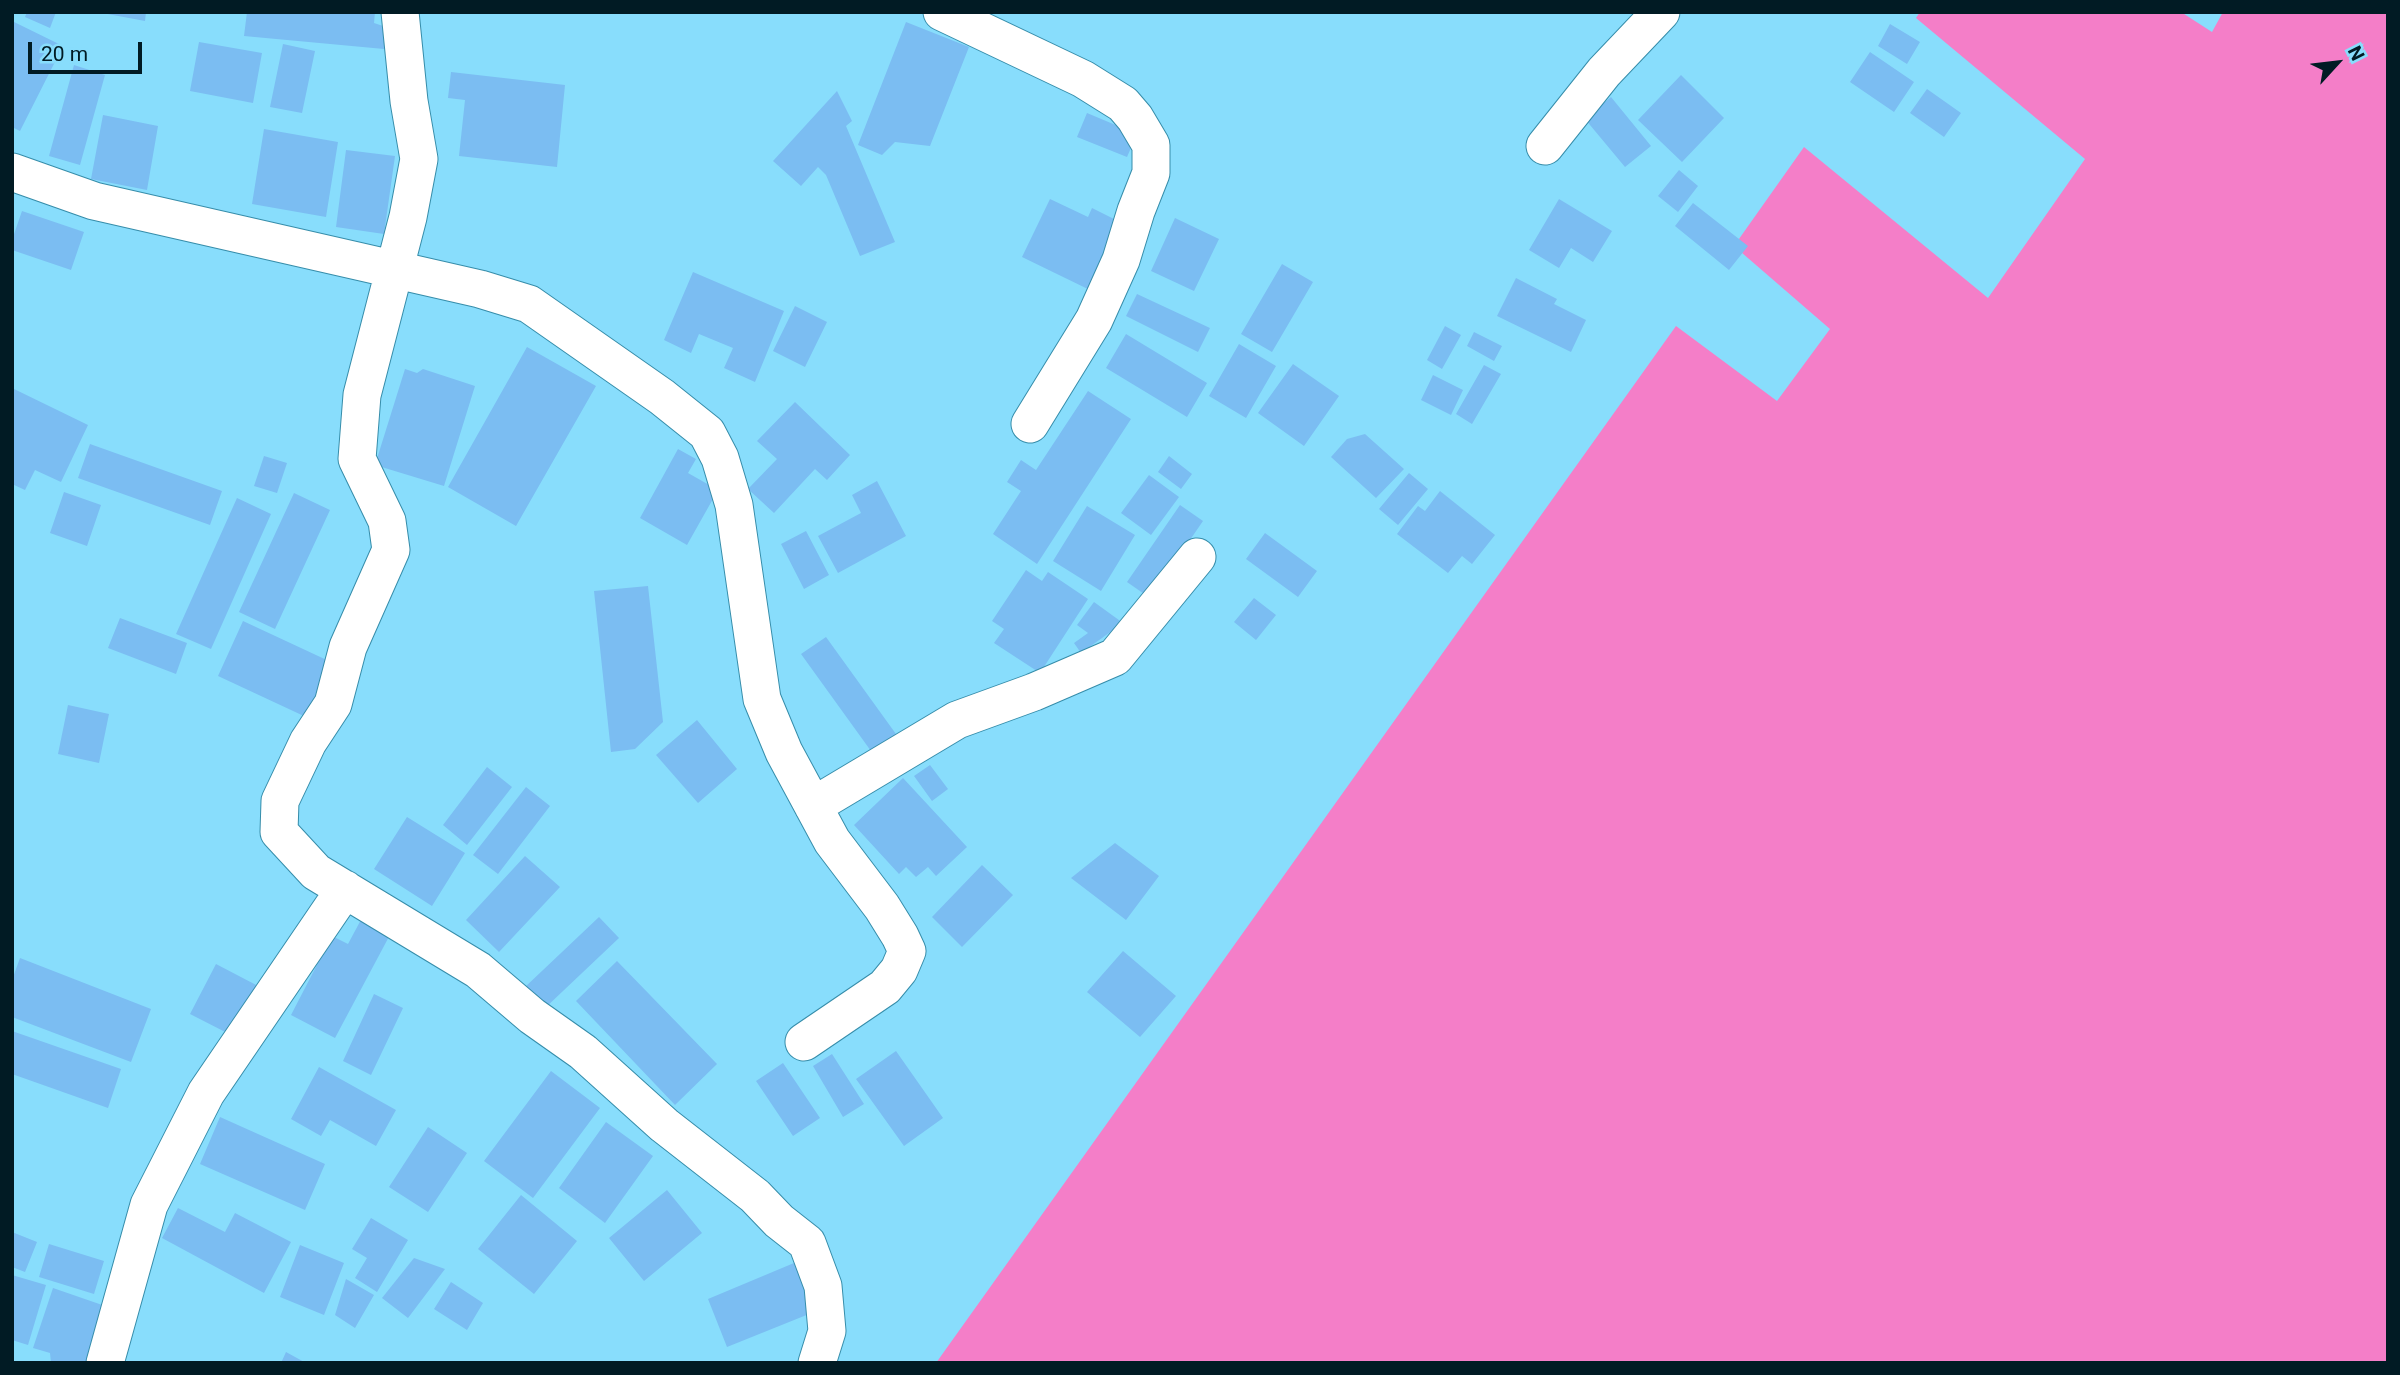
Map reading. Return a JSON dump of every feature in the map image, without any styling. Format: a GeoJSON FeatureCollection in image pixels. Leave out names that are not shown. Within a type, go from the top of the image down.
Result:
{"type":"FeatureCollection","features":[{"type":"Feature","properties":{"kind":"street"},"geometry":{"type":"LineString","coordinates":[[400,12],[409,101],[419,159],[408,218],[362,395],[357,459],[387,521],[391,550],[348,647],[333,704],[308,742],[280,802],[279,832],[316,872],[478,970],[531,1016],[583,1052],[664,1125],[755,1196],[779,1221],[807,1242],[823,1286],[827,1331],[817,1363]]}},
{"type":"Feature","properties":{"kind":"street"},"geometry":{"type":"LineString","coordinates":[[942,12],[1083,79],[1123,104],[1151,145],[1152,173],[1136,211],[1121,260],[1094,320],[1030,424]]}},
{"type":"Feature","properties":{"kind":"street"},"geometry":{"type":"LineString","coordinates":[[1545,146],[1604,72],[1661,12]]}},
{"type":"Feature","properties":{"kind":"street"},"geometry":{"type":"LineString","coordinates":[[12,173],[94,201],[480,289],[529,304],[662,397],[707,433],[720,458],[734,505],[762,699],[784,752],[832,841],[882,907],[907,951],[899,970],[885,987],[804,1042]]}},
{"type":"Feature","properties":{"kind":"street"},"geometry":{"type":"LineString","coordinates":[[813,806],[957,720],[1034,692],[1115,657],[1197,557]]}},
{"type":"Feature","properties":{"kind":"street"},"geometry":{"type":"LineString","coordinates":[[105,1363],[149,1205],[206,1093],[345,889]]}},
{"type":"Feature","properties":{"kind":"shaded area"},"geometry":{"type":"Polygon","coordinates":[[[1920,12],[2181,12],[2212,32],[2223,12],[2388,12],[2388,1363],[936,1363],[1676,326],[1777,401],[1830,329],[1734,246],[1804,147],[1988,298],[2085,159],[1916,18],[1920,12]]]}},
{"type":"Feature","properties":{"kind":"building"},"geometry":{"type":"Polygon","coordinates":[[[27,12],[56,12],[50,28],[25,17],[27,12]]]}},
{"type":"Feature","properties":{"kind":"building"},"geometry":{"type":"Polygon","coordinates":[[[97,12],[146,12],[145,21],[97,12]]]}},
{"type":"Feature","properties":{"kind":"building"},"geometry":{"type":"Polygon","coordinates":[[[247,12],[375,12],[374,23],[386,27],[384,49],[244,36],[247,12]]]}},
{"type":"Feature","properties":{"kind":"building"},"geometry":{"type":"Polygon","coordinates":[[[12,21],[63,46],[20,131],[12,127],[12,21]]]}},
{"type":"Feature","properties":{"kind":"building"},"geometry":{"type":"Polygon","coordinates":[[[906,22],[969,47],[930,146],[895,142],[882,155],[858,145],[906,22]]]}},
{"type":"Feature","properties":{"kind":"building"},"geometry":{"type":"Polygon","coordinates":[[[1890,24],[1920,42],[1907,64],[1878,46],[1890,24]]]}},
{"type":"Feature","properties":{"kind":"building"},"geometry":{"type":"Polygon","coordinates":[[[199,42],[262,53],[253,103],[190,91],[199,42]]]}},
{"type":"Feature","properties":{"kind":"building"},"geometry":{"type":"Polygon","coordinates":[[[283,44],[315,51],[302,113],[270,107],[283,44]]]}},
{"type":"Feature","properties":{"kind":"building"},"geometry":{"type":"Polygon","coordinates":[[[1870,52],[1914,82],[1894,112],[1850,82],[1870,52]]]}},
{"type":"Feature","properties":{"kind":"building"},"geometry":{"type":"Polygon","coordinates":[[[74,65],[105,75],[80,165],[49,156],[74,65]]]}},
{"type":"Feature","properties":{"kind":"building"},"geometry":{"type":"Polygon","coordinates":[[[451,72],[565,85],[557,167],[459,156],[465,100],[448,98],[451,72]]]}},
{"type":"Feature","properties":{"kind":"building"},"geometry":{"type":"Polygon","coordinates":[[[1681,75],[1724,118],[1682,162],[1638,120],[1681,75]]]}},
{"type":"Feature","properties":{"kind":"building"},"geometry":{"type":"Polygon","coordinates":[[[1927,89],[1961,113],[1944,137],[1910,113],[1927,89]]]}},
{"type":"Feature","properties":{"kind":"building"},"geometry":{"type":"Polygon","coordinates":[[[837,91],[852,121],[846,126],[895,242],[860,256],[826,175],[818,167],[801,186],[773,161],[837,91]]]}},
{"type":"Feature","properties":{"kind":"building"},"geometry":{"type":"Polygon","coordinates":[[[1611,97],[1651,146],[1625,167],[1585,119],[1611,97]]]}},
{"type":"Feature","properties":{"kind":"building"},"geometry":{"type":"Polygon","coordinates":[[[1087,113],[1137,134],[1127,157],[1077,137],[1087,113]]]}},
{"type":"Feature","properties":{"kind":"building"},"geometry":{"type":"Polygon","coordinates":[[[103,115],[158,126],[147,190],[91,179],[103,115]]]}},
{"type":"Feature","properties":{"kind":"building"},"geometry":{"type":"Polygon","coordinates":[[[264,129],[338,142],[326,217],[252,204],[264,129]]]}},
{"type":"Feature","properties":{"kind":"building"},"geometry":{"type":"Polygon","coordinates":[[[346,150],[395,156],[384,234],[336,227],[346,150]]]}},
{"type":"Feature","properties":{"kind":"building"},"geometry":{"type":"Polygon","coordinates":[[[1679,170],[1698,186],[1678,212],[1658,196],[1679,170]]]}},
{"type":"Feature","properties":{"kind":"building"},"geometry":{"type":"Polygon","coordinates":[[[1050,199],[1088,217],[1092,208],[1126,225],[1094,292],[1022,257],[1050,199]]]}},
{"type":"Feature","properties":{"kind":"building"},"geometry":{"type":"Polygon","coordinates":[[[1559,199],[1612,231],[1593,262],[1571,248],[1559,268],[1529,250],[1559,199]]]}},
{"type":"Feature","properties":{"kind":"building"},"geometry":{"type":"Polygon","coordinates":[[[1693,203],[1748,246],[1729,270],[1675,226],[1693,203]]]}},
{"type":"Feature","properties":{"kind":"building"},"geometry":{"type":"Polygon","coordinates":[[[22,211],[84,232],[71,270],[12,250],[12,240],[22,211]]]}},
{"type":"Feature","properties":{"kind":"building"},"geometry":{"type":"Polygon","coordinates":[[[1175,218],[1219,239],[1194,291],[1151,271],[1175,218]]]}},
{"type":"Feature","properties":{"kind":"building"},"geometry":{"type":"Polygon","coordinates":[[[1282,264],[1313,282],[1272,352],[1241,334],[1282,264]]]}},
{"type":"Feature","properties":{"kind":"building"},"geometry":{"type":"Polygon","coordinates":[[[693,272],[784,311],[755,382],[724,368],[733,348],[699,334],[691,353],[664,340],[693,272]]]}},
{"type":"Feature","properties":{"kind":"building"},"geometry":{"type":"Polygon","coordinates":[[[1516,278],[1557,299],[1554,304],[1586,320],[1571,352],[1497,316],[1516,278]]]}},
{"type":"Feature","properties":{"kind":"building"},"geometry":{"type":"Polygon","coordinates":[[[1137,294],[1210,328],[1198,352],[1126,316],[1137,294]]]}},
{"type":"Feature","properties":{"kind":"building"},"geometry":{"type":"Polygon","coordinates":[[[795,306],[827,322],[805,367],[773,351],[795,306]]]}},
{"type":"Feature","properties":{"kind":"building"},"geometry":{"type":"Polygon","coordinates":[[[1445,326],[1461,335],[1442,369],[1427,360],[1445,326]]]}},
{"type":"Feature","properties":{"kind":"building"},"geometry":{"type":"Polygon","coordinates":[[[1474,332],[1502,346],[1494,361],[1467,346],[1474,332]]]}},
{"type":"Feature","properties":{"kind":"building"},"geometry":{"type":"Polygon","coordinates":[[[1126,334],[1207,383],[1187,417],[1106,368],[1126,334]]]}},
{"type":"Feature","properties":{"kind":"building"},"geometry":{"type":"Polygon","coordinates":[[[1239,344],[1276,366],[1246,418],[1209,396],[1239,344]]]}},
{"type":"Feature","properties":{"kind":"building"},"geometry":{"type":"Polygon","coordinates":[[[527,347],[596,386],[516,526],[448,487],[527,347]]]}},
{"type":"Feature","properties":{"kind":"building"},"geometry":{"type":"Polygon","coordinates":[[[1293,364],[1339,396],[1304,446],[1258,413],[1293,364]]]}},
{"type":"Feature","properties":{"kind":"building"},"geometry":{"type":"Polygon","coordinates":[[[1484,365],[1501,374],[1472,424],[1456,414],[1484,365]]]}},
{"type":"Feature","properties":{"kind":"building"},"geometry":{"type":"Polygon","coordinates":[[[405,369],[417,373],[423,369],[475,386],[444,486],[375,465],[405,369]]]}},
{"type":"Feature","properties":{"kind":"building"},"geometry":{"type":"Polygon","coordinates":[[[1433,375],[1463,390],[1451,415],[1421,400],[1433,375]]]}},
{"type":"Feature","properties":{"kind":"building"},"geometry":{"type":"Polygon","coordinates":[[[12,388],[88,425],[61,482],[35,470],[25,490],[12,484],[12,388]]]}},
{"type":"Feature","properties":{"kind":"building"},"geometry":{"type":"Polygon","coordinates":[[[1088,391],[1131,419],[1037,564],[993,534],[1021,491],[1007,482],[1021,460],[1036,470],[1088,391]]]}},
{"type":"Feature","properties":{"kind":"building"},"geometry":{"type":"Polygon","coordinates":[[[795,402],[850,455],[827,480],[815,469],[774,513],[748,489],[777,459],[757,441],[795,402]]]}},
{"type":"Feature","properties":{"kind":"building"},"geometry":{"type":"Polygon","coordinates":[[[1365,434],[1404,469],[1376,498],[1331,457],[1347,439],[1365,434]]]}},
{"type":"Feature","properties":{"kind":"building"},"geometry":{"type":"Polygon","coordinates":[[[90,444],[222,491],[210,525],[78,478],[90,444]]]}},
{"type":"Feature","properties":{"kind":"building"},"geometry":{"type":"Polygon","coordinates":[[[678,449],[696,459],[688,473],[718,490],[687,545],[640,518],[678,449]]]}},
{"type":"Feature","properties":{"kind":"building"},"geometry":{"type":"Polygon","coordinates":[[[264,456],[287,463],[277,493],[254,486],[264,456]]]}},
{"type":"Feature","properties":{"kind":"building"},"geometry":{"type":"Polygon","coordinates":[[[1169,456],[1192,474],[1181,489],[1158,472],[1169,456]]]}},
{"type":"Feature","properties":{"kind":"building"},"geometry":{"type":"Polygon","coordinates":[[[1409,473],[1428,489],[1398,525],[1379,509],[1409,473]]]}},
{"type":"Feature","properties":{"kind":"building"},"geometry":{"type":"Polygon","coordinates":[[[1149,475],[1179,497],[1151,535],[1121,513],[1149,475]]]}},
{"type":"Feature","properties":{"kind":"building"},"geometry":{"type":"Polygon","coordinates":[[[877,481],[906,536],[838,573],[818,536],[861,513],[852,495],[877,481]]]}},
{"type":"Feature","properties":{"kind":"building"},"geometry":{"type":"Polygon","coordinates":[[[1440,491],[1495,535],[1472,564],[1462,556],[1448,573],[1397,534],[1418,506],[1425,511],[1440,491]]]}},
{"type":"Feature","properties":{"kind":"building"},"geometry":{"type":"Polygon","coordinates":[[[64,492],[101,505],[87,546],[50,533],[64,492]]]}},
{"type":"Feature","properties":{"kind":"building"},"geometry":{"type":"Polygon","coordinates":[[[294,493],[330,510],[275,629],[239,612],[294,493]]]}},
{"type":"Feature","properties":{"kind":"building"},"geometry":{"type":"Polygon","coordinates":[[[237,498],[271,514],[211,649],[176,634],[237,498]]]}},
{"type":"Feature","properties":{"kind":"building"},"geometry":{"type":"Polygon","coordinates":[[[1180,505],[1203,521],[1150,598],[1127,582],[1180,505]]]}},
{"type":"Feature","properties":{"kind":"building"},"geometry":{"type":"Polygon","coordinates":[[[1087,506],[1135,535],[1101,591],[1053,561],[1087,506]]]}},
{"type":"Feature","properties":{"kind":"building"},"geometry":{"type":"Polygon","coordinates":[[[806,531],[829,575],[804,589],[781,544],[806,531]]]}},
{"type":"Feature","properties":{"kind":"building"},"geometry":{"type":"Polygon","coordinates":[[[1265,533],[1317,571],[1298,597],[1246,559],[1265,533]]]}},
{"type":"Feature","properties":{"kind":"building"},"geometry":{"type":"Polygon","coordinates":[[[1026,570],[1042,581],[1048,572],[1088,599],[1040,673],[994,643],[1004,629],[992,621],[1026,570]]]}},
{"type":"Feature","properties":{"kind":"building"},"geometry":{"type":"Polygon","coordinates":[[[648,586],[663,722],[635,749],[611,752],[594,591],[648,586]]]}},
{"type":"Feature","properties":{"kind":"building"},"geometry":{"type":"Polygon","coordinates":[[[1254,598],[1276,615],[1256,640],[1234,622],[1254,598]]]}},
{"type":"Feature","properties":{"kind":"building"},"geometry":{"type":"Polygon","coordinates":[[[1094,602],[1123,623],[1081,653],[1074,643],[1088,633],[1077,625],[1094,602]]]}},
{"type":"Feature","properties":{"kind":"building"},"geometry":{"type":"Polygon","coordinates":[[[120,618],[187,643],[176,674],[108,648],[120,618]]]}},
{"type":"Feature","properties":{"kind":"building"},"geometry":{"type":"Polygon","coordinates":[[[243,621],[331,662],[306,717],[218,676],[243,621]]]}},
{"type":"Feature","properties":{"kind":"building"},"geometry":{"type":"Polygon","coordinates":[[[826,637],[901,741],[876,758],[801,654],[826,637]]]}},
{"type":"Feature","properties":{"kind":"building"},"geometry":{"type":"Polygon","coordinates":[[[68,705],[109,714],[99,763],[58,754],[68,705]]]}},
{"type":"Feature","properties":{"kind":"building"},"geometry":{"type":"Polygon","coordinates":[[[697,720],[737,769],[698,803],[656,755],[697,720]]]}},
{"type":"Feature","properties":{"kind":"building"},"geometry":{"type":"Polygon","coordinates":[[[930,765],[948,789],[932,801],[914,776],[930,765]]]}},
{"type":"Feature","properties":{"kind":"building"},"geometry":{"type":"Polygon","coordinates":[[[487,767],[512,787],[467,845],[443,825],[487,767]]]}},
{"type":"Feature","properties":{"kind":"building"},"geometry":{"type":"Polygon","coordinates":[[[903,778],[967,847],[936,876],[928,867],[916,877],[906,867],[899,874],[854,825],[903,778]]]}},
{"type":"Feature","properties":{"kind":"building"},"geometry":{"type":"Polygon","coordinates":[[[526,787],[550,806],[498,874],[473,855],[526,787]]]}},
{"type":"Feature","properties":{"kind":"building"},"geometry":{"type":"Polygon","coordinates":[[[407,817],[465,853],[432,906],[374,869],[407,817]]]}},
{"type":"Feature","properties":{"kind":"building"},"geometry":{"type":"Polygon","coordinates":[[[1115,843],[1159,876],[1126,920],[1071,878],[1115,843]]]}},
{"type":"Feature","properties":{"kind":"building"},"geometry":{"type":"Polygon","coordinates":[[[525,856],[560,887],[499,952],[466,920],[525,856]]]}},
{"type":"Feature","properties":{"kind":"building"},"geometry":{"type":"Polygon","coordinates":[[[982,865],[1013,895],[962,947],[932,917],[982,865]]]}},
{"type":"Feature","properties":{"kind":"building"},"geometry":{"type":"Polygon","coordinates":[[[363,916],[392,931],[335,1038],[291,1015],[332,936],[348,944],[363,916]]]}},
{"type":"Feature","properties":{"kind":"building"},"geometry":{"type":"Polygon","coordinates":[[[599,917],[619,938],[544,1009],[524,988],[599,917]]]}},
{"type":"Feature","properties":{"kind":"building"},"geometry":{"type":"Polygon","coordinates":[[[1123,951],[1176,996],[1140,1037],[1087,992],[1123,951]]]}},
{"type":"Feature","properties":{"kind":"building"},"geometry":{"type":"Polygon","coordinates":[[[20,958],[151,1009],[131,1062],[12,1017],[12,980],[20,958]]]}},
{"type":"Feature","properties":{"kind":"building"},"geometry":{"type":"Polygon","coordinates":[[[617,961],[717,1064],[675,1105],[576,1001],[617,961]]]}},
{"type":"Feature","properties":{"kind":"building"},"geometry":{"type":"Polygon","coordinates":[[[216,964],[260,987],[235,1037],[190,1014],[216,964]]]}},
{"type":"Feature","properties":{"kind":"building"},"geometry":{"type":"Polygon","coordinates":[[[374,994],[403,1008],[371,1075],[343,1061],[374,994]]]}},
{"type":"Feature","properties":{"kind":"building"},"geometry":{"type":"Polygon","coordinates":[[[12,1031],[121,1069],[108,1108],[12,1074],[12,1031]]]}},
{"type":"Feature","properties":{"kind":"building"},"geometry":{"type":"Polygon","coordinates":[[[896,1051],[943,1118],[904,1146],[856,1079],[896,1051]]]}},
{"type":"Feature","properties":{"kind":"building"},"geometry":{"type":"Polygon","coordinates":[[[832,1054],[864,1104],[843,1117],[813,1066],[832,1054]]]}},
{"type":"Feature","properties":{"kind":"building"},"geometry":{"type":"Polygon","coordinates":[[[783,1063],[820,1118],[793,1136],[756,1081],[783,1063]]]}},
{"type":"Feature","properties":{"kind":"building"},"geometry":{"type":"Polygon","coordinates":[[[319,1067],[396,1110],[376,1146],[330,1120],[321,1136],[291,1119],[319,1067]]]}},
{"type":"Feature","properties":{"kind":"building"},"geometry":{"type":"Polygon","coordinates":[[[551,1071],[600,1108],[533,1198],[484,1161],[551,1071]]]}},
{"type":"Feature","properties":{"kind":"building"},"geometry":{"type":"Polygon","coordinates":[[[220,1117],[325,1164],[305,1210],[200,1164],[220,1117]]]}},
{"type":"Feature","properties":{"kind":"building"},"geometry":{"type":"Polygon","coordinates":[[[606,1122],[653,1156],[605,1223],[559,1188],[606,1122]]]}},
{"type":"Feature","properties":{"kind":"building"},"geometry":{"type":"Polygon","coordinates":[[[428,1127],[467,1153],[428,1212],[389,1187],[428,1127]]]}},
{"type":"Feature","properties":{"kind":"building"},"geometry":{"type":"Polygon","coordinates":[[[667,1190],[702,1233],[644,1281],[609,1238],[667,1190]]]}},
{"type":"Feature","properties":{"kind":"building"},"geometry":{"type":"Polygon","coordinates":[[[521,1195],[577,1241],[534,1294],[478,1249],[521,1195]]]}},
{"type":"Feature","properties":{"kind":"building"},"geometry":{"type":"Polygon","coordinates":[[[178,1208],[225,1232],[235,1213],[291,1242],[264,1293],[162,1238],[178,1208]]]}},
{"type":"Feature","properties":{"kind":"building"},"geometry":{"type":"Polygon","coordinates":[[[371,1218],[408,1240],[377,1292],[355,1278],[367,1258],[352,1249],[371,1218]]]}},
{"type":"Feature","properties":{"kind":"building"},"geometry":{"type":"Polygon","coordinates":[[[12,1232],[37,1242],[25,1272],[12,1267],[12,1232]]]}},
{"type":"Feature","properties":{"kind":"building"},"geometry":{"type":"Polygon","coordinates":[[[49,1244],[104,1261],[94,1294],[39,1277],[49,1244]]]}},
{"type":"Feature","properties":{"kind":"building"},"geometry":{"type":"Polygon","coordinates":[[[300,1245],[344,1263],[324,1315],[280,1297],[300,1245]]]}},
{"type":"Feature","properties":{"kind":"building"},"geometry":{"type":"Polygon","coordinates":[[[414,1258],[445,1269],[408,1318],[382,1298],[414,1258]]]}},
{"type":"Feature","properties":{"kind":"building"},"geometry":{"type":"Polygon","coordinates":[[[794,1263],[814,1312],[727,1347],[708,1299],[794,1263]]]}},
{"type":"Feature","properties":{"kind":"building"},"geometry":{"type":"Polygon","coordinates":[[[12,1275],[46,1285],[28,1345],[12,1340],[12,1275]]]}},
{"type":"Feature","properties":{"kind":"building"},"geometry":{"type":"Polygon","coordinates":[[[346,1279],[374,1295],[355,1328],[335,1315],[346,1279]]]}},
{"type":"Feature","properties":{"kind":"building"},"geometry":{"type":"Polygon","coordinates":[[[451,1282],[483,1303],[467,1330],[434,1309],[451,1282]]]}},
{"type":"Feature","properties":{"kind":"building"},"geometry":{"type":"Polygon","coordinates":[[[53,1288],[108,1307],[88,1363],[51,1363],[50,1353],[33,1348],[53,1288]]]}},
{"type":"Feature","properties":{"kind":"building"},"geometry":{"type":"Polygon","coordinates":[[[286,1352],[306,1363],[281,1363],[286,1352]]]}}]}
